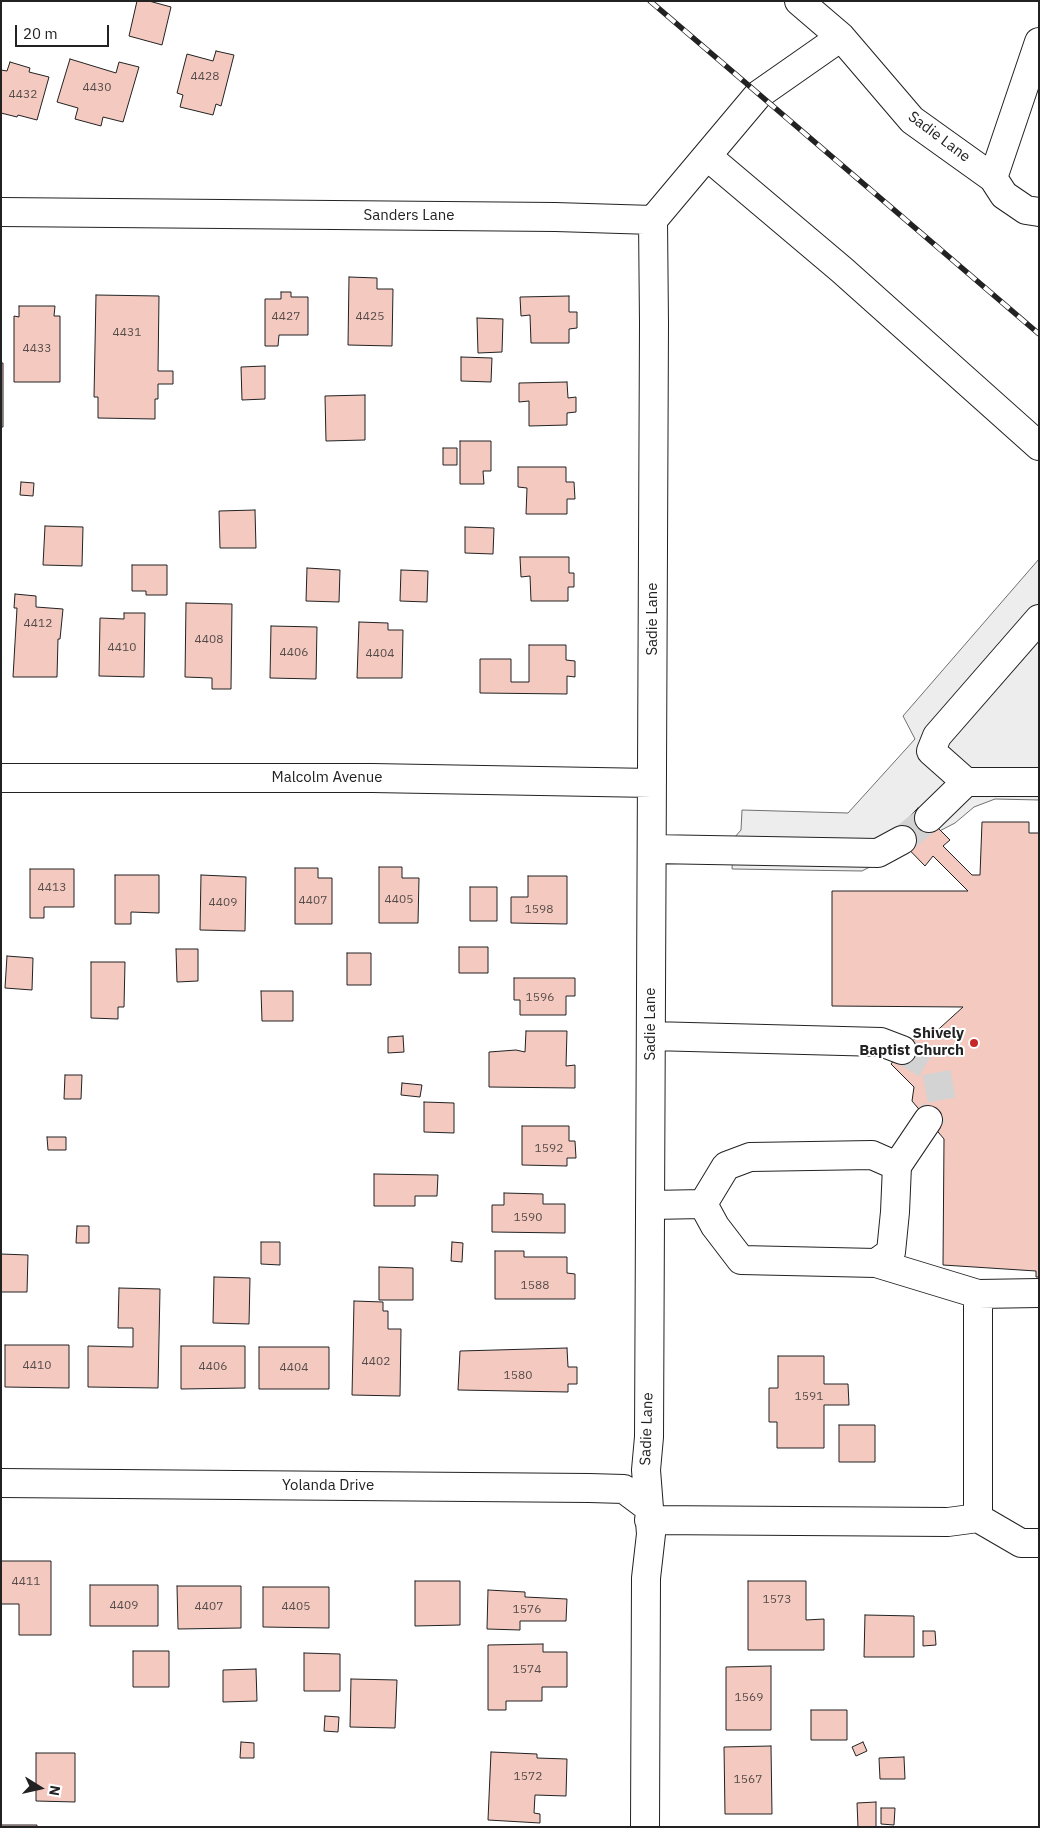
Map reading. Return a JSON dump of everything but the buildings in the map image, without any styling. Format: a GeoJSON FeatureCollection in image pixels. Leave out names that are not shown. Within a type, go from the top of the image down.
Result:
{"type":"FeatureCollection","features":[{"type":"Feature","properties":{"kind":"street","name":"Sadie Lane"},"geometry":{"type":"LineString","coordinates":[[799,1],[841,37],[912,120],[994,178]]}},
{"type":"Feature","properties":{"kind":"street"},"geometry":{"type":"LineString","coordinates":[[653,220],[758,95],[841,37]]}},
{"type":"Feature","properties":{"kind":"street"},"geometry":{"type":"LineString","coordinates":[[1039,42],[994,178],[1004,195],[1026,210],[1039,212]]}},
{"type":"Feature","properties":{"kind":"street"},"geometry":{"type":"LineString","coordinates":[[707,156],[842,270],[1039,446]]}},
{"type":"Feature","properties":{"kind":"street","name":"Sanders Lane"},"geometry":{"type":"LineString","coordinates":[[1,212],[555,217],[653,220]]}},
{"type":"Feature","properties":{"kind":"street","name":"Sadie Lane"},"geometry":{"type":"LineString","coordinates":[[645,1827],[646,1578],[650,1534],[646,1470],[649,1437],[653,220]]}},
{"type":"Feature","properties":{"kind":"street"},"geometry":{"type":"LineString","coordinates":[[1039,619],[937,736],[931,751],[966,782],[1039,782]]}},
{"type":"Feature","properties":{"kind":"street","name":"Malcolm Avenue"},"geometry":{"type":"LineString","coordinates":[[1,778],[372,778],[652,782]]}},
{"type":"Feature","properties":{"kind":"street"},"geometry":{"type":"LineString","coordinates":[[929,818],[966,782]]}},
{"type":"Feature","properties":{"kind":"street"},"geometry":{"type":"LineString","coordinates":[[652,849],[878,853],[902,840]]}},
{"type":"Feature","properties":{"kind":"street"},"geometry":{"type":"LineString","coordinates":[[650,1036],[881,1042],[902,1050]]}},
{"type":"Feature","properties":{"kind":"street"},"geometry":{"type":"LineString","coordinates":[[876,1263],[890,1252],[895,1212],[897,1166],[928,1120]]}},
{"type":"Feature","properties":{"kind":"street"},"geometry":{"type":"LineString","coordinates":[[703,1204],[726,1166],[750,1157],[872,1154],[897,1166]]}},
{"type":"Feature","properties":{"kind":"street"},"geometry":{"type":"LineString","coordinates":[[650,1205],[703,1204]]}},
{"type":"Feature","properties":{"kind":"street"},"geometry":{"type":"LineString","coordinates":[[703,1204],[715,1226],[741,1260],[876,1263],[978,1294],[1039,1293]]}},
{"type":"Feature","properties":{"kind":"street"},"geometry":{"type":"LineString","coordinates":[[978,1294],[978,1518]]}},
{"type":"Feature","properties":{"kind":"street","name":"Yolanda Drive"},"geometry":{"type":"LineString","coordinates":[[1,1483],[624,1489],[649,1514]]}},
{"type":"Feature","properties":{"kind":"street"},"geometry":{"type":"LineString","coordinates":[[649,1514],[948,1522],[978,1518],[1021,1543],[1039,1543]]}},
{"type":"Feature","properties":{"kind":"shaded area"},"geometry":{"type":"Polygon","coordinates":[[[1039,559],[1039,800],[995,799],[974,807],[955,823],[862,871],[732,869],[734,838],[741,830],[742,810],[848,813],[915,739],[903,716],[1039,559]]]}},
{"type":"Feature","properties":{"kind":"tunnel"},"geometry":{"type":"LineString","coordinates":[[902,840],[929,818]]}},
{"type":"Feature","properties":{"kind":"tunnel"},"geometry":{"type":"LineString","coordinates":[[902,1050],[936,1070],[942,1102],[928,1120]]}},
{"type":"Feature","properties":{"kind":"railway"},"geometry":{"type":"LineString","coordinates":[[650,1],[1039,334]]}},
{"type":"Feature","properties":{"kind":"place","name":"Shively Baptist Church"},"geometry":{"type":"Point","coordinates":[974,1043]}}]}
